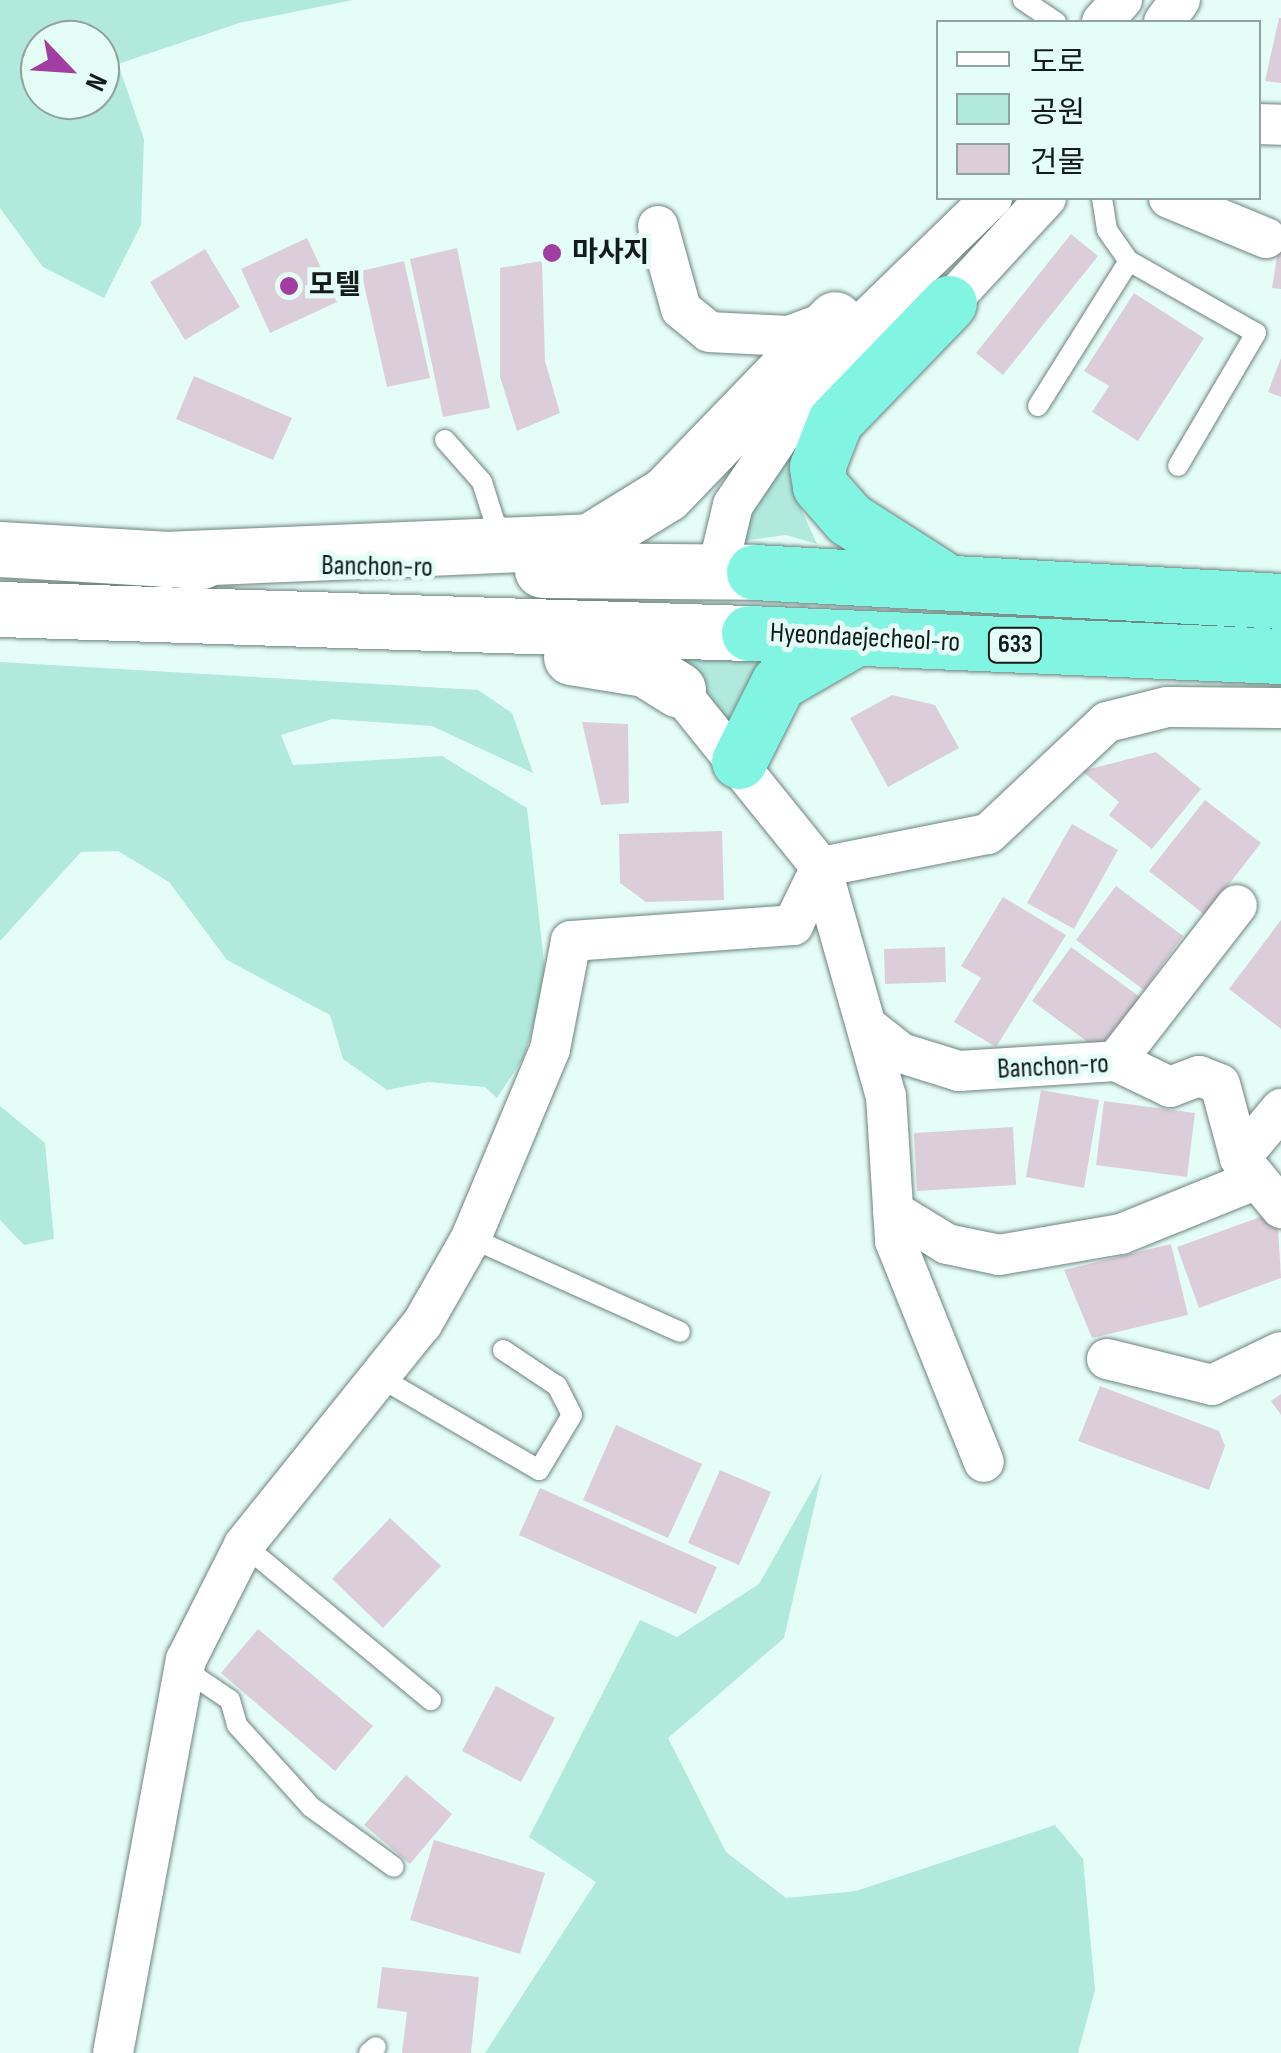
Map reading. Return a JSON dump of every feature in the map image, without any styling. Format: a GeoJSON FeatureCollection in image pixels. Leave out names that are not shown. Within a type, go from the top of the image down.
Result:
{"type":"FeatureCollection","features":[{"type":"Feature","properties":{"kind":"highway"},"geometry":{"type":"LineString","coordinates":[[949,303],[836,421],[817,467],[820,486],[848,519],[955,583]]}},
{"type":"Feature","properties":{"kind":"highway","name":"633"},"geometry":{"type":"LineString","coordinates":[[718,572],[1281,601]]}},
{"type":"Feature","properties":{"kind":"highway","name":"Hyeondaejecheol-ro"},"geometry":{"type":"LineString","coordinates":[[714,633],[1281,656]]}},
{"type":"Feature","properties":{"kind":"highway"},"geometry":{"type":"LineString","coordinates":[[739,761],[778,682],[857,638]]}},
{"type":"Feature","properties":{"kind":"main road"},"geometry":{"type":"LineString","coordinates":[[164,559],[526,544],[622,529],[835,319]]}},
{"type":"Feature","properties":{"kind":"main road","name":"Banchon-ro"},"geometry":{"type":"LineString","coordinates":[[0,548],[164,559],[718,572]]}},
{"type":"Feature","properties":{"kind":"main road"},"geometry":{"type":"LineString","coordinates":[[714,633],[718,572]]}},
{"type":"Feature","properties":{"kind":"main road","name":"Banchon-ro"},"geometry":{"type":"LineString","coordinates":[[0,609],[714,633]]}},
{"type":"Feature","properties":{"kind":"main road"},"geometry":{"type":"LineString","coordinates":[[0,619],[84,634],[594,659],[645,669],[678,690]]}},
{"type":"Feature","properties":{"kind":"street"},"geometry":{"type":"LineString","coordinates":[[1104,20],[1122,0]]}},
{"type":"Feature","properties":{"kind":"street"},"geometry":{"type":"LineString","coordinates":[[658,226],[680,309],[709,332],[789,336],[835,319],[958,200]]}},
{"type":"Feature","properties":{"kind":"street"},"geometry":{"type":"LineString","coordinates":[[718,572],[754,430],[990,200]]}},
{"type":"Feature","properties":{"kind":"street"},"geometry":{"type":"LineString","coordinates":[[718,572],[733,505],[791,419],[877,346],[949,303],[1044,200]]}},
{"type":"Feature","properties":{"kind":"street"},"geometry":{"type":"LineString","coordinates":[[1174,200],[1266,238]]}},
{"type":"Feature","properties":{"kind":"street"},"geometry":{"type":"LineString","coordinates":[[714,633],[678,690],[821,867],[886,1096],[895,1240],[984,1462]]}},
{"type":"Feature","properties":{"kind":"street"},"geometry":{"type":"LineString","coordinates":[[821,867],[988,834],[1107,722],[1168,707],[1281,708]]}},
{"type":"Feature","properties":{"kind":"street"},"geometry":{"type":"LineString","coordinates":[[113,2053],[184,1669],[244,1545],[381,1378],[471,1238],[550,1049],[572,941],[793,925],[821,867]]}},
{"type":"Feature","properties":{"kind":"street"},"geometry":{"type":"LineString","coordinates":[[1116,1060],[1237,905]]}},
{"type":"Feature","properties":{"kind":"street","name":"Banchon-ro"},"geometry":{"type":"LineString","coordinates":[[868,1027],[901,1053],[959,1071],[1116,1060],[1170,1087],[1199,1076],[1220,1084],[1259,1182]]}},
{"type":"Feature","properties":{"kind":"street"},"geometry":{"type":"LineString","coordinates":[[894,1212],[948,1244],[999,1255],[1122,1234],[1259,1182],[1281,1109]]}},
{"type":"Feature","properties":{"kind":"street"},"geometry":{"type":"LineString","coordinates":[[1108,1360],[1212,1385],[1281,1352]]}},
{"type":"Feature","properties":{"kind":"lane"},"geometry":{"type":"LineString","coordinates":[[1024,0],[1053,20]]}},
{"type":"Feature","properties":{"kind":"lane"},"geometry":{"type":"LineString","coordinates":[[1102,200],[1106,230],[1129,261],[1256,333],[1178,466]]}},
{"type":"Feature","properties":{"kind":"lane"},"geometry":{"type":"LineString","coordinates":[[1038,406],[1129,261]]}},
{"type":"Feature","properties":{"kind":"lane"},"geometry":{"type":"LineString","coordinates":[[445,440],[482,482],[494,523],[526,544]]}},
{"type":"Feature","properties":{"kind":"lane"},"geometry":{"type":"LineString","coordinates":[[471,1238],[680,1332]]}},
{"type":"Feature","properties":{"kind":"lane"},"geometry":{"type":"LineString","coordinates":[[381,1378],[539,1470],[572,1415],[557,1386],[502,1350]]}},
{"type":"Feature","properties":{"kind":"lane"},"geometry":{"type":"LineString","coordinates":[[244,1545],[431,1700]]}},
{"type":"Feature","properties":{"kind":"lane"},"geometry":{"type":"LineString","coordinates":[[184,1669],[230,1700],[237,1725],[311,1807],[394,1866]]}},
{"type":"Feature","properties":{"kind":"green space"},"geometry":{"type":"Polygon","coordinates":[[[0,0],[353,0],[239,23],[120,63],[120,20],[20,20],[20,120],[120,120],[120,70],[144,139],[141,225],[104,298],[43,267],[0,208],[0,0]]]}},
{"type":"Feature","properties":{"kind":"green space"},"geometry":{"type":"Polygon","coordinates":[[[800,423],[795,495],[817,544],[786,535],[734,542],[800,423]]]}},
{"type":"Feature","properties":{"kind":"green space"},"geometry":{"type":"Polygon","coordinates":[[[766,649],[727,722],[684,658],[766,649]]]}},
{"type":"Feature","properties":{"kind":"green space"},"geometry":{"type":"Polygon","coordinates":[[[0,662],[478,690],[512,713],[533,773],[432,726],[332,719],[281,735],[293,765],[442,756],[527,808],[546,981],[524,1057],[497,1098],[485,1087],[428,1082],[387,1090],[343,1059],[330,1015],[227,960],[169,882],[118,851],[81,852],[0,941],[0,662]]]}},
{"type":"Feature","properties":{"kind":"green space"},"geometry":{"type":"Polygon","coordinates":[[[0,1106],[45,1143],[54,1239],[24,1245],[0,1220],[0,1106]]]}},
{"type":"Feature","properties":{"kind":"green space"},"geometry":{"type":"Polygon","coordinates":[[[822,1473],[784,1638],[668,1738],[726,1852],[786,1898],[856,1891],[1055,1825],[1083,1859],[1095,1990],[1078,2053],[485,2053],[596,1882],[529,1837],[640,1620],[677,1637],[759,1584],[822,1473]]]}},
{"type":"Feature","properties":{"kind":"building"},"geometry":{"type":"Polygon","coordinates":[[[1281,18],[1281,83],[1265,81],[1281,18]]]}},
{"type":"Feature","properties":{"kind":"building"},"geometry":{"type":"Polygon","coordinates":[[[1071,234],[1098,256],[1003,375],[976,353],[1071,234]]]}},
{"type":"Feature","properties":{"kind":"building","name":"모텔"},"geometry":{"type":"Polygon","coordinates":[[[307,238],[337,302],[270,333],[241,269],[307,238]]]}},
{"type":"Feature","properties":{"kind":"building"},"geometry":{"type":"Polygon","coordinates":[[[1281,244],[1281,289],[1272,288],[1281,244]]]}},
{"type":"Feature","properties":{"kind":"building"},"geometry":{"type":"Polygon","coordinates":[[[457,248],[490,408],[443,417],[410,259],[457,248]]]}},
{"type":"Feature","properties":{"kind":"building","name":"모텔"},"geometry":{"type":"Polygon","coordinates":[[[205,249],[240,307],[185,340],[150,282],[205,249]]]}},
{"type":"Feature","properties":{"kind":"building"},"geometry":{"type":"Polygon","coordinates":[[[404,261],[430,378],[387,387],[361,271],[404,261]]]}},
{"type":"Feature","properties":{"kind":"building"},"geometry":{"type":"Polygon","coordinates":[[[542,261],[545,361],[560,413],[517,431],[500,377],[500,268],[542,261]]]}},
{"type":"Feature","properties":{"kind":"building"},"geometry":{"type":"Polygon","coordinates":[[[1134,293],[1204,338],[1138,441],[1092,412],[1109,386],[1084,371],[1134,293]]]}},
{"type":"Feature","properties":{"kind":"building"},"geometry":{"type":"Polygon","coordinates":[[[1281,358],[1281,397],[1268,392],[1281,358]]]}},
{"type":"Feature","properties":{"kind":"building"},"geometry":{"type":"Polygon","coordinates":[[[194,376],[292,418],[273,460],[176,419],[194,376]]]}},
{"type":"Feature","properties":{"kind":"building"},"geometry":{"type":"Polygon","coordinates":[[[892,695],[935,705],[959,748],[888,787],[850,718],[892,695]]]}},
{"type":"Feature","properties":{"kind":"building"},"geometry":{"type":"Polygon","coordinates":[[[582,722],[628,724],[629,803],[601,805],[582,722]]]}},
{"type":"Feature","properties":{"kind":"building"},"geometry":{"type":"Polygon","coordinates":[[[1156,752],[1201,789],[1152,849],[1109,815],[1119,802],[1082,771],[1156,752]]]}},
{"type":"Feature","properties":{"kind":"building"},"geometry":{"type":"Polygon","coordinates":[[[1205,800],[1261,843],[1205,915],[1149,871],[1205,800]]]}},
{"type":"Feature","properties":{"kind":"building"},"geometry":{"type":"Polygon","coordinates":[[[1072,824],[1118,850],[1074,929],[1027,903],[1072,824]]]}},
{"type":"Feature","properties":{"kind":"building"},"geometry":{"type":"Polygon","coordinates":[[[722,831],[724,900],[646,902],[620,883],[619,834],[722,831]]]}},
{"type":"Feature","properties":{"kind":"building"},"geometry":{"type":"Polygon","coordinates":[[[1116,886],[1183,936],[1144,990],[1076,940],[1116,886]]]}},
{"type":"Feature","properties":{"kind":"building"},"geometry":{"type":"Polygon","coordinates":[[[1003,897],[1066,935],[996,1047],[954,1022],[981,978],[961,966],[1003,897]]]}},
{"type":"Feature","properties":{"kind":"building"},"geometry":{"type":"Polygon","coordinates":[[[1281,920],[1281,1029],[1229,989],[1281,920]]]}},
{"type":"Feature","properties":{"kind":"building"},"geometry":{"type":"Polygon","coordinates":[[[945,947],[946,982],[885,984],[884,949],[945,947]]]}},
{"type":"Feature","properties":{"kind":"building"},"geometry":{"type":"Polygon","coordinates":[[[1071,947],[1140,997],[1100,1051],[1032,1001],[1071,947]]]}},
{"type":"Feature","properties":{"kind":"building"},"geometry":{"type":"Polygon","coordinates":[[[1041,1090],[1099,1100],[1084,1188],[1026,1177],[1041,1090]]]}},
{"type":"Feature","properties":{"kind":"building"},"geometry":{"type":"Polygon","coordinates":[[[1104,1101],[1195,1113],[1187,1177],[1096,1165],[1104,1101]]]}},
{"type":"Feature","properties":{"kind":"building"},"geometry":{"type":"Polygon","coordinates":[[[1013,1127],[1016,1185],[917,1191],[914,1133],[1013,1127]]]}},
{"type":"Feature","properties":{"kind":"building"},"geometry":{"type":"Polygon","coordinates":[[[1277,1211],[1281,1278],[1199,1308],[1177,1247],[1277,1211]]]}},
{"type":"Feature","properties":{"kind":"building"},"geometry":{"type":"Polygon","coordinates":[[[1171,1244],[1188,1315],[1092,1338],[1064,1270],[1171,1244]]]}},
{"type":"Feature","properties":{"kind":"building"},"geometry":{"type":"Polygon","coordinates":[[[1100,1386],[1219,1431],[1225,1446],[1209,1490],[1078,1441],[1100,1386]]]}},
{"type":"Feature","properties":{"kind":"building"},"geometry":{"type":"Polygon","coordinates":[[[1281,1394],[1281,1415],[1271,1401],[1281,1394]]]}},
{"type":"Feature","properties":{"kind":"building"},"geometry":{"type":"Polygon","coordinates":[[[616,1425],[702,1464],[668,1538],[583,1500],[616,1425]]]}},
{"type":"Feature","properties":{"kind":"building"},"geometry":{"type":"Polygon","coordinates":[[[720,1470],[771,1492],[739,1565],[688,1543],[720,1470]]]}},
{"type":"Feature","properties":{"kind":"building"},"geometry":{"type":"Polygon","coordinates":[[[540,1488],[717,1567],[696,1614],[519,1535],[540,1488]]]}},
{"type":"Feature","properties":{"kind":"building"},"geometry":{"type":"Polygon","coordinates":[[[390,1518],[441,1566],[383,1628],[332,1579],[390,1518]]]}},
{"type":"Feature","properties":{"kind":"building"},"geometry":{"type":"Polygon","coordinates":[[[258,1629],[373,1726],[335,1771],[221,1673],[258,1629]]]}},
{"type":"Feature","properties":{"kind":"building"},"geometry":{"type":"Polygon","coordinates":[[[496,1686],[555,1718],[521,1782],[462,1751],[496,1686]]]}},
{"type":"Feature","properties":{"kind":"building"},"geometry":{"type":"Polygon","coordinates":[[[406,1775],[452,1814],[410,1864],[364,1825],[406,1775]]]}},
{"type":"Feature","properties":{"kind":"building"},"geometry":{"type":"Polygon","coordinates":[[[434,1840],[545,1873],[520,1954],[410,1920],[434,1840]]]}},
{"type":"Feature","properties":{"kind":"building"},"geometry":{"type":"Polygon","coordinates":[[[382,1967],[479,1977],[471,2053],[402,2053],[407,2012],[377,2008],[382,1967]]]}},
{"type":"Feature","properties":{"kind":"place","name":"마사지"},"geometry":{"type":"Point","coordinates":[552,253]}},
{"type":"Feature","properties":{"kind":"place","name":"모텔"},"geometry":{"type":"Point","coordinates":[289,286]}}]}
